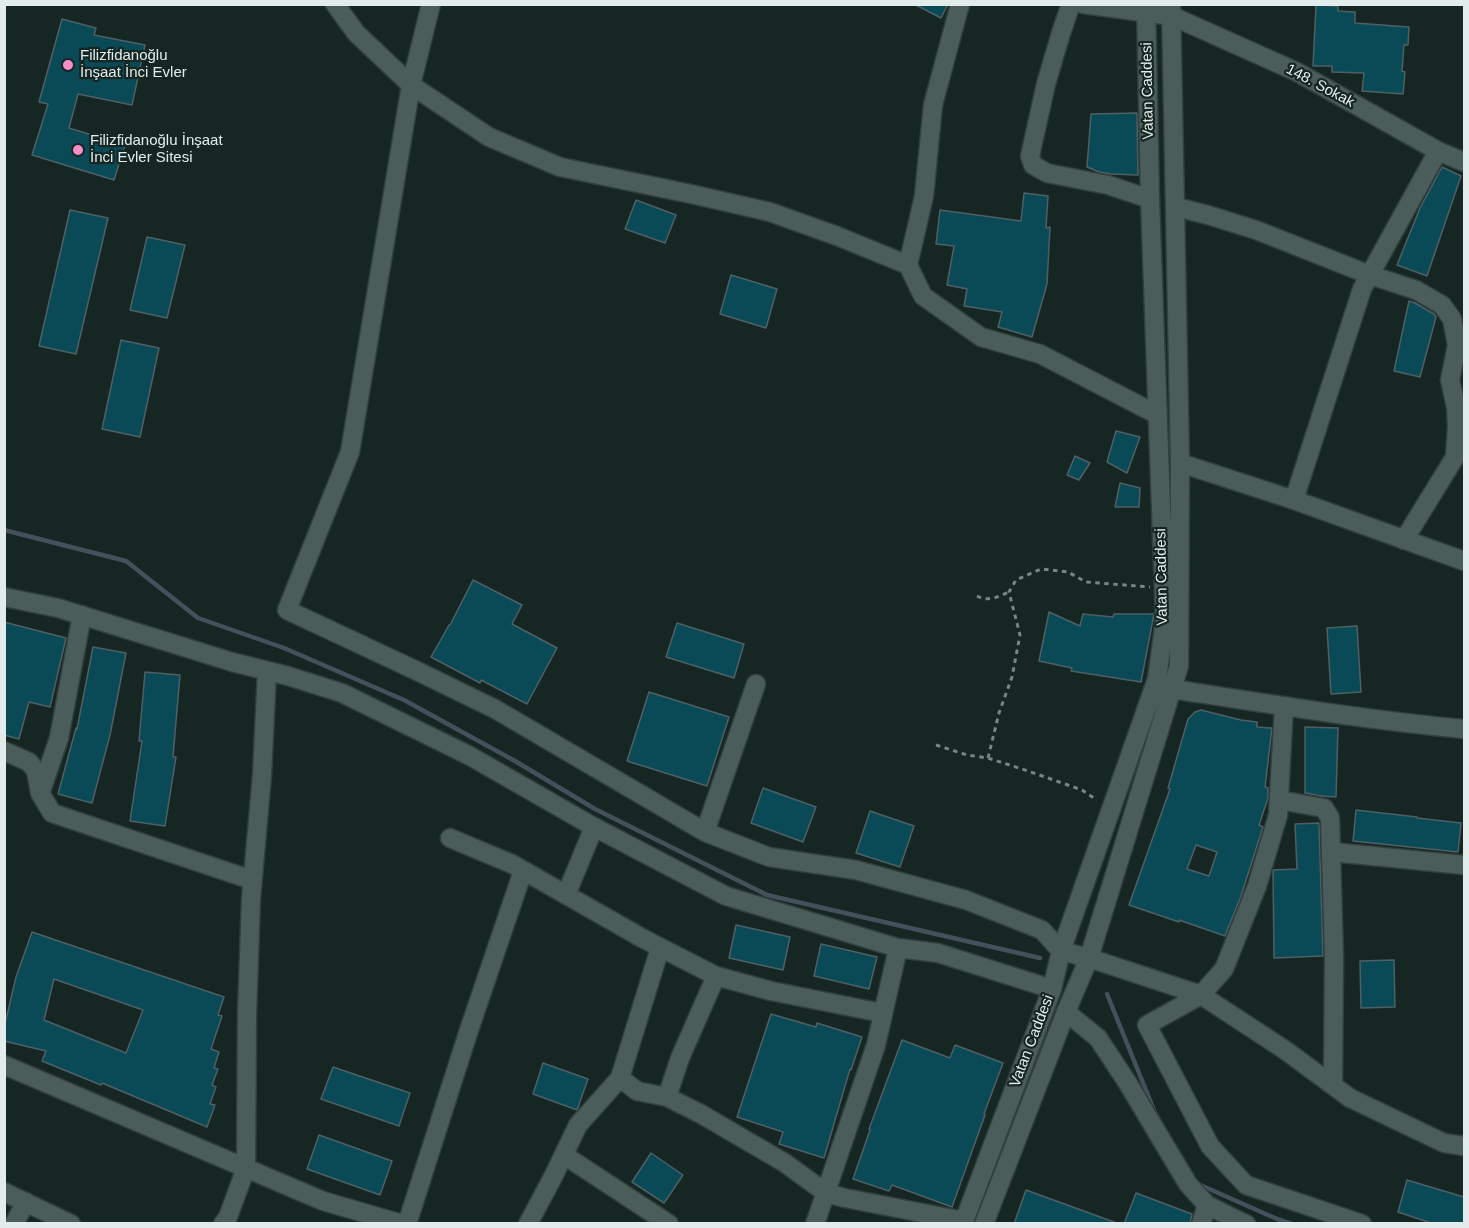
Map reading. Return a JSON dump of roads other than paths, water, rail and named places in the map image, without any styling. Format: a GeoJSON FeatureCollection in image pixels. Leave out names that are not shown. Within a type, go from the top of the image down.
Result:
{"type":"FeatureCollection","features":[{"type":"Feature","properties":{"kind":"street"},"geometry":{"type":"LineString","coordinates":[[335,4],[356,33],[411,85],[489,137],[560,166],[770,212],[908,265]]}},
{"type":"Feature","properties":{"kind":"street"},"geometry":{"type":"LineString","coordinates":[[431,4],[411,85],[350,452],[286,610],[495,709],[705,832],[769,857],[856,870],[966,900],[1042,930],[1061,951],[1201,995],[1285,1050],[1350,1098],[1444,1143],[1464,1146]]}},
{"type":"Feature","properties":{"kind":"street"},"geometry":{"type":"LineString","coordinates":[[960,4],[933,105],[924,196],[908,265],[923,296],[981,337],[1040,354],[1156,414]]}},
{"type":"Feature","properties":{"kind":"street"},"geometry":{"type":"LineString","coordinates":[[1071,4],[1046,84],[1030,156],[1033,165],[1047,173],[1108,185],[1150,200]]}},
{"type":"Feature","properties":{"kind":"street","name":"148. Sokak"},"geometry":{"type":"LineString","coordinates":[[1083,4],[1172,10],[1297,72],[1438,151],[1464,162]]}},
{"type":"Feature","properties":{"kind":"street","name":"Vatan Caddesi"},"geometry":{"type":"LineString","coordinates":[[964,1222],[1052,989],[1061,951],[1157,679],[1165,620],[1156,414],[1146,8]]}},
{"type":"Feature","properties":{"kind":"street","name":"Vatan Caddesi"},"geometry":{"type":"LineString","coordinates":[[984,1224],[1089,958],[1179,666],[1180,463],[1172,10]]}},
{"type":"Feature","properties":{"kind":"street"},"geometry":{"type":"LineString","coordinates":[[1294,500],[1362,289],[1438,151]]}},
{"type":"Feature","properties":{"kind":"street"},"geometry":{"type":"LineString","coordinates":[[1176,207],[1256,230],[1370,275],[1416,290],[1442,304],[1452,319],[1457,345],[1450,380],[1456,407],[1455,457],[1404,540]]}},
{"type":"Feature","properties":{"kind":"street"},"geometry":{"type":"LineString","coordinates":[[1180,463],[1294,500],[1464,561]]}},
{"type":"Feature","properties":{"kind":"street"},"geometry":{"type":"LineString","coordinates":[[4,597],[58,608],[232,662],[342,693],[470,756],[594,827],[726,896],[897,948],[938,953],[1052,989]]}},
{"type":"Feature","properties":{"kind":"street"},"geometry":{"type":"LineString","coordinates":[[40,793],[58,738],[82,615]]}},
{"type":"Feature","properties":{"kind":"street"},"geometry":{"type":"LineString","coordinates":[[224,1224],[246,1168],[247,1025],[252,880],[262,775],[267,671]]}},
{"type":"Feature","properties":{"kind":"street"},"geometry":{"type":"LineString","coordinates":[[705,832],[756,684]]}},
{"type":"Feature","properties":{"kind":"street"},"geometry":{"type":"LineString","coordinates":[[1172,689],[1464,729]]}},
{"type":"Feature","properties":{"kind":"street"},"geometry":{"type":"LineString","coordinates":[[1284,706],[1278,815],[1257,886],[1224,969],[1201,995],[1147,1025],[1210,1146],[1246,1185],[1362,1224]]}},
{"type":"Feature","properties":{"kind":"street"},"geometry":{"type":"LineString","coordinates":[[4,751],[29,762],[36,771],[40,793],[52,813],[252,880]]}},
{"type":"Feature","properties":{"kind":"street"},"geometry":{"type":"LineString","coordinates":[[1279,800],[1324,808],[1330,818],[1334,958],[1333,1085]]}},
{"type":"Feature","properties":{"kind":"street"},"geometry":{"type":"LineString","coordinates":[[566,895],[594,827]]}},
{"type":"Feature","properties":{"kind":"street"},"geometry":{"type":"LineString","coordinates":[[450,838],[512,864],[660,948],[716,976],[771,991],[882,1013]]}},
{"type":"Feature","properties":{"kind":"street"},"geometry":{"type":"LineString","coordinates":[[1332,852],[1464,865]]}},
{"type":"Feature","properties":{"kind":"street"},"geometry":{"type":"LineString","coordinates":[[407,1224],[523,871]]}},
{"type":"Feature","properties":{"kind":"street"},"geometry":{"type":"LineString","coordinates":[[528,1224],[578,1125],[620,1078],[660,948]]}},
{"type":"Feature","properties":{"kind":"street"},"geometry":{"type":"LineString","coordinates":[[815,1224],[876,1045],[897,948]]}},
{"type":"Feature","properties":{"kind":"street"},"geometry":{"type":"LineString","coordinates":[[668,1097],[680,1058],[716,976]]}},
{"type":"Feature","properties":{"kind":"street"},"geometry":{"type":"LineString","coordinates":[[1066,1012],[1098,1038],[1188,1184],[1207,1205],[1246,1224]]}},
{"type":"Feature","properties":{"kind":"street"},"geometry":{"type":"LineString","coordinates":[[4,1065],[323,1201],[402,1224]]}},
{"type":"Feature","properties":{"kind":"street"},"geometry":{"type":"LineString","coordinates":[[620,1078],[637,1090],[668,1097],[701,1114],[785,1163],[826,1193],[964,1222]]}},
{"type":"Feature","properties":{"kind":"street"},"geometry":{"type":"LineString","coordinates":[[564,1155],[669,1224]]}},
{"type":"Feature","properties":{"kind":"street"},"geometry":{"type":"LineString","coordinates":[[4,1192],[71,1224]]}},
{"type":"Feature","properties":{"kind":"street"},"geometry":{"type":"LineString","coordinates":[[14,1224],[26,1202]]}},
{"type":"Feature","properties":{"kind":"street"},"geometry":{"type":"LineString","coordinates":[[1201,1224],[1207,1205]]}},
{"type":"Feature","properties":{"kind":"waterway"},"geometry":{"type":"LineString","coordinates":[[4,530],[126,561],[198,618],[284,648],[404,700],[515,761],[595,809],[767,895],[1040,958]]}},
{"type":"Feature","properties":{"kind":"waterway"},"geometry":{"type":"LineString","coordinates":[[1107,994],[1156,1115]]}},
{"type":"Feature","properties":{"kind":"waterway"},"geometry":{"type":"LineString","coordinates":[[1198,1184],[1292,1224]]}},
{"type":"Feature","properties":{"kind":"place","name":"Filizfidanoğlu İnşaat İnci Evler"},"geometry":{"type":"Point","coordinates":[68,65]}},
{"type":"Feature","properties":{"kind":"place","name":"Filizfidanoğlu İnşaat İnci Evler Sitesi"},"geometry":{"type":"Point","coordinates":[78,150]}}]}
